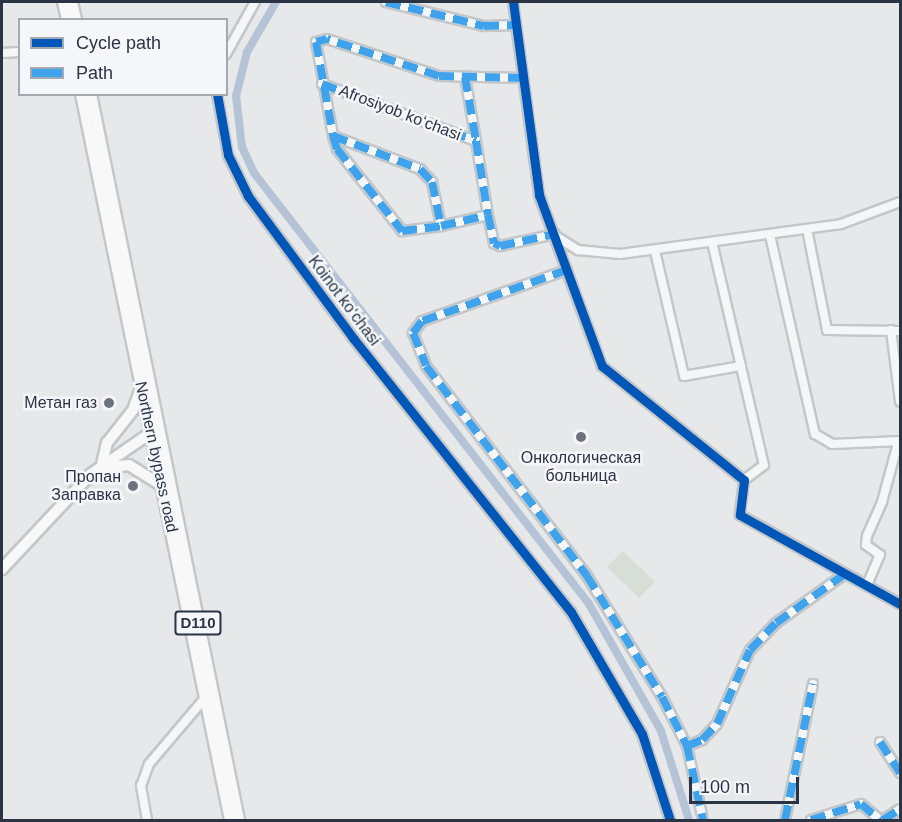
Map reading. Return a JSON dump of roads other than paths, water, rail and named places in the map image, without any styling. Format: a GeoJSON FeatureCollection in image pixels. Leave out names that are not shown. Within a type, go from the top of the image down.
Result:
{"type":"FeatureCollection","features":[{"type":"Feature","properties":{"kind":"main road"},"geometry":{"type":"LineString","coordinates":[[63,2],[67,18]]}},
{"type":"Feature","properties":{"kind":"main road"},"geometry":{"type":"LineString","coordinates":[[72,2],[76,18]]}},
{"type":"Feature","properties":{"kind":"main road","name":"Northern bypass road"},"geometry":{"type":"LineString","coordinates":[[81,96],[230,820]]}},
{"type":"Feature","properties":{"kind":"main road","name":"Northern bypass road"},"geometry":{"type":"LineString","coordinates":[[91,96],[161,425],[239,820]]}},
{"type":"Feature","properties":{"kind":"main road"},"geometry":{"type":"LineString","coordinates":[[95,170],[107,167]]}},
{"type":"Feature","properties":{"kind":"main road"},"geometry":{"type":"LineString","coordinates":[[100,467],[107,443],[133,410],[142,387]]}},
{"type":"Feature","properties":{"kind":"main road"},"geometry":{"type":"LineString","coordinates":[[2,569],[100,467],[161,425]]}},
{"type":"Feature","properties":{"kind":"main road"},"geometry":{"type":"LineString","coordinates":[[100,467],[129,465],[163,486]]}},
{"type":"Feature","properties":{"kind":"street"},"geometry":{"type":"LineString","coordinates":[[228,50],[255,2]]}},
{"type":"Feature","properties":{"kind":"street"},"geometry":{"type":"LineString","coordinates":[[386,2],[399,3],[484,26],[516,25]]}},
{"type":"Feature","properties":{"kind":"street"},"geometry":{"type":"LineString","coordinates":[[513,2],[535,176],[602,366],[744,480]]}},
{"type":"Feature","properties":{"kind":"street","name":"Afrosiyob koʻchasi"},"geometry":{"type":"LineString","coordinates":[[488,215],[441,226],[402,231],[333,136],[316,45],[321,39],[424,73],[465,77],[523,78]]}},
{"type":"Feature","properties":{"kind":"street"},"geometry":{"type":"LineString","coordinates":[[2,53],[18,52]]}},
{"type":"Feature","properties":{"kind":"street"},"geometry":{"type":"LineString","coordinates":[[465,77],[476,141]]}},
{"type":"Feature","properties":{"kind":"street","name":"Afrosiyob koʻchasi"},"geometry":{"type":"LineString","coordinates":[[322,84],[476,141],[488,215],[497,246],[555,234]]}},
{"type":"Feature","properties":{"kind":"street","name":"Koinot koʻchasi"},"geometry":{"type":"LineString","coordinates":[[217,96],[222,136],[248,196],[352,338],[544,575],[615,684],[659,776],[670,820]]}},
{"type":"Feature","properties":{"kind":"street"},"geometry":{"type":"LineString","coordinates":[[333,136],[420,169],[432,182],[441,226]]}},
{"type":"Feature","properties":{"kind":"street"},"geometry":{"type":"LineString","coordinates":[[555,234],[578,250],[620,255],[841,224],[900,202]]}},
{"type":"Feature","properties":{"kind":"street"},"geometry":{"type":"LineString","coordinates":[[807,229],[827,330],[896,330],[900,401]]}},
{"type":"Feature","properties":{"kind":"street"},"geometry":{"type":"LineString","coordinates":[[770,235],[814,434],[832,444],[899,442],[882,502],[867,536],[866,545],[880,555],[867,585]]}},
{"type":"Feature","properties":{"kind":"street"},"geometry":{"type":"LineString","coordinates":[[712,242],[764,465],[744,480],[740,515],[900,604]]}},
{"type":"Feature","properties":{"kind":"street"},"geometry":{"type":"LineString","coordinates":[[655,251],[684,376],[741,366]]}},
{"type":"Feature","properties":{"kind":"street"},"geometry":{"type":"LineString","coordinates":[[567,270],[422,321],[412,333],[426,366],[587,576],[687,746],[703,820]]}},
{"type":"Feature","properties":{"kind":"street"},"geometry":{"type":"LineString","coordinates":[[687,746],[702,740],[717,724],[750,650],[776,623],[845,574]]}},
{"type":"Feature","properties":{"kind":"street"},"geometry":{"type":"LineString","coordinates":[[785,820],[813,684]]}},
{"type":"Feature","properties":{"kind":"street"},"geometry":{"type":"LineString","coordinates":[[147,820],[141,786],[148,764],[205,698]]}},
{"type":"Feature","properties":{"kind":"street"},"geometry":{"type":"LineString","coordinates":[[880,742],[900,773]]}},
{"type":"Feature","properties":{"kind":"street"},"geometry":{"type":"LineString","coordinates":[[811,820],[861,804],[882,820],[900,810]]}},
{"type":"Feature","properties":{"kind":"waterway"},"geometry":{"type":"LineString","coordinates":[[276,2],[247,52],[236,96],[242,147],[254,173],[589,604],[661,731],[689,820]]}},
{"type":"Feature","properties":{"kind":"place","name":"Метан газ"},"geometry":{"type":"Point","coordinates":[109,403]}},
{"type":"Feature","properties":{"kind":"place","name":"Онкологическая больница"},"geometry":{"type":"Point","coordinates":[581,437]}},
{"type":"Feature","properties":{"kind":"place","name":"Пропан Заправка"},"geometry":{"type":"Point","coordinates":[133,486]}}]}
